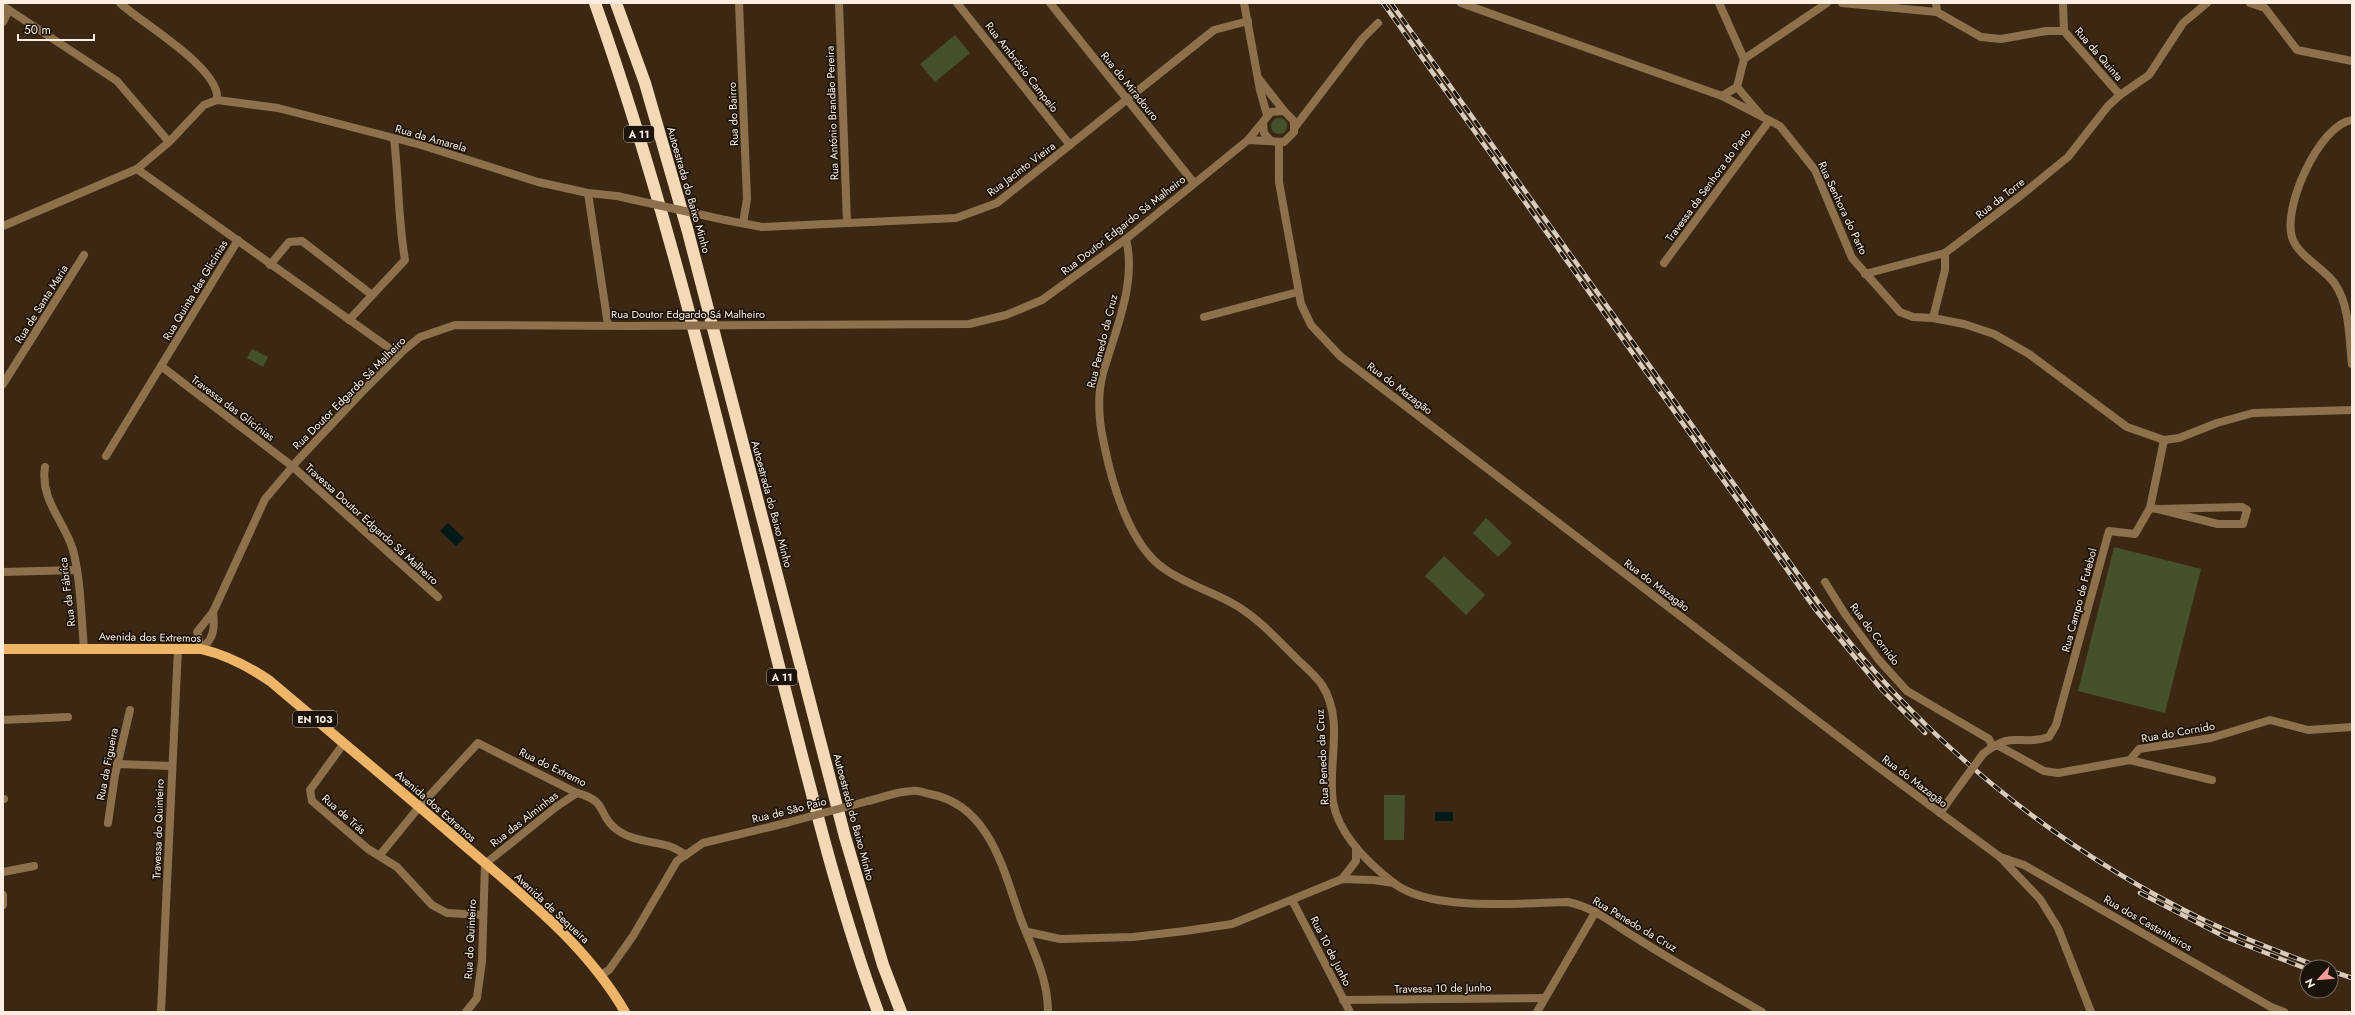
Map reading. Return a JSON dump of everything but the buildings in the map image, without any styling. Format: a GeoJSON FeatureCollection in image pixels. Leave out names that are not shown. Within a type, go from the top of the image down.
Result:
{"type":"FeatureCollection","features":[{"type":"Feature","properties":{"kind":"highway","name":"A 11"},"geometry":{"type":"LineString","coordinates":[[595,3],[625,88],[669,237],[826,845],[863,971],[878,1012]]}},
{"type":"Feature","properties":{"kind":"highway","name":"Autoestrada do Baixo Minho"},"geometry":{"type":"LineString","coordinates":[[616,3],[645,83],[688,232],[845,837],[883,965],[901,1012]]}},
{"type":"Feature","properties":{"kind":"main road","name":"Avenida dos Extremos"},"geometry":{"type":"LineString","coordinates":[[3,649],[178,648],[201,649],[219,653],[250,668],[270,681],[485,864]]}},
{"type":"Feature","properties":{"kind":"main road","name":"Avenida de Sequeira"},"geometry":{"type":"LineString","coordinates":[[485,864],[571,939],[601,975],[625,1012]]}},
{"type":"Feature","properties":{"kind":"street"},"geometry":{"type":"LineString","coordinates":[[3,226],[137,169],[170,142],[204,105],[217,100],[218,93],[214,83],[183,50],[163,34],[130,13],[120,3]]}},
{"type":"Feature","properties":{"kind":"street","name":"Rua do Bairro"},"geometry":{"type":"LineString","coordinates":[[740,3],[747,199],[743,223]]}},
{"type":"Feature","properties":{"kind":"street","name":"Rua António Brandão Pereira"},"geometry":{"type":"LineString","coordinates":[[839,3],[847,223]]}},
{"type":"Feature","properties":{"kind":"street","name":"Rua Ambrósio Campelo"},"geometry":{"type":"LineString","coordinates":[[957,3],[1070,145]]}},
{"type":"Feature","properties":{"kind":"street","name":"Rua do Miradouro"},"geometry":{"type":"LineString","coordinates":[[1050,3],[1194,183]]}},
{"type":"Feature","properties":{"kind":"street"},"geometry":{"type":"LineString","coordinates":[[1244,3],[1267,115],[1276,111],[1284,111]]}},
{"type":"Feature","properties":{"kind":"street","name":"Rua Senhora do Parto"},"geometry":{"type":"LineString","coordinates":[[1461,3],[1722,96],[1780,126],[1815,170],[1852,258],[1900,312],[1913,317],[1933,318],[1964,324],[1994,334],[2029,354],[2127,427],[2164,440]]}},
{"type":"Feature","properties":{"kind":"street"},"geometry":{"type":"LineString","coordinates":[[1720,3],[1744,59],[1737,87],[1722,96]]}},
{"type":"Feature","properties":{"kind":"street"},"geometry":{"type":"LineString","coordinates":[[1744,59],[1827,3]]}},
{"type":"Feature","properties":{"kind":"street","name":"Rua da Quinta"},"geometry":{"type":"LineString","coordinates":[[1842,3],[1937,12],[1981,37],[2001,39],[2046,31],[2064,31],[2120,95],[2149,75],[2183,23],[2207,3]]}},
{"type":"Feature","properties":{"kind":"street"},"geometry":{"type":"LineString","coordinates":[[1936,3],[1937,12]]}},
{"type":"Feature","properties":{"kind":"street"},"geometry":{"type":"LineString","coordinates":[[2063,3],[2064,31]]}},
{"type":"Feature","properties":{"kind":"street"},"geometry":{"type":"LineString","coordinates":[[2250,3],[2265,8],[2297,50],[2352,61]]}},
{"type":"Feature","properties":{"kind":"street"},"geometry":{"type":"LineString","coordinates":[[3,22],[6,8],[117,81],[170,142]]}},
{"type":"Feature","properties":{"kind":"street","name":"Rua Jacinto Vieira"},"geometry":{"type":"LineString","coordinates":[[743,223],[762,228],[956,218],[997,203],[1214,30],[1248,20]]}},
{"type":"Feature","properties":{"kind":"street"},"geometry":{"type":"LineString","coordinates":[[1248,140],[1274,141],[1291,136],[1295,127],[1363,38],[1378,23]]}},
{"type":"Feature","properties":{"kind":"street"},"geometry":{"type":"LineString","coordinates":[[1259,79],[1284,111],[1291,116],[1295,127]]}},
{"type":"Feature","properties":{"kind":"street"},"geometry":{"type":"LineString","coordinates":[[1737,87],[1766,119]]}},
{"type":"Feature","properties":{"kind":"street","name":"Rua da Torre"},"geometry":{"type":"LineString","coordinates":[[1865,274],[1945,253],[2068,157],[2108,106],[2120,95]]}},
{"type":"Feature","properties":{"kind":"street","name":"Rua da Amarela"},"geometry":{"type":"LineString","coordinates":[[217,100],[278,108],[421,145],[538,182],[588,193],[617,196],[743,223]]}},
{"type":"Feature","properties":{"kind":"street","name":"Rua Doutor Edgardo Sá Malheiro"},"geometry":{"type":"LineString","coordinates":[[214,612],[213,634],[209,643],[201,649],[197,632],[214,612],[265,499],[292,466],[399,355],[420,337],[456,325],[629,326],[969,324],[998,317],[1042,300],[1126,239],[1248,140],[1267,115]]}},
{"type":"Feature","properties":{"kind":"street","name":"Travessa da Senhora do Parto"},"geometry":{"type":"LineString","coordinates":[[1664,263],[1766,119]]}},
{"type":"Feature","properties":{"kind":"street"},"geometry":{"type":"LineString","coordinates":[[2352,120],[2344,121],[2334,128],[2311,158],[2299,182],[2293,203],[2291,227],[2292,240],[2312,262],[2335,283],[2346,315],[2352,364]]}},
{"type":"Feature","properties":{"kind":"street"},"geometry":{"type":"LineString","coordinates":[[1263,122],[1264,132],[1274,141]]}},
{"type":"Feature","properties":{"kind":"street"},"geometry":{"type":"LineString","coordinates":[[349,320],[405,260],[401,239],[400,198],[394,139]]}},
{"type":"Feature","properties":{"kind":"street","name":"Rua do Mazagão"},"geometry":{"type":"LineString","coordinates":[[1274,141],[1279,182],[1301,304],[1311,325],[1340,356],[1940,813],[2000,857],[2040,899],[2058,928],[2092,1012]]}},
{"type":"Feature","properties":{"kind":"street","name":"Rua Quinta das Glicínias"},"geometry":{"type":"LineString","coordinates":[[106,456],[238,240],[137,169]]}},
{"type":"Feature","properties":{"kind":"street"},"geometry":{"type":"LineString","coordinates":[[588,193],[608,325]]}},
{"type":"Feature","properties":{"kind":"street","name":"Rua Penedo da Cruz"},"geometry":{"type":"LineString","coordinates":[[1126,239],[1129,251],[1124,302],[1100,392],[1103,444],[1121,503],[1138,541],[1165,570],[1233,603],[1260,623],[1321,683],[1330,702],[1334,728],[1333,802],[1341,824],[1356,848],[1394,883],[1414,894],[1449,902],[1568,902],[1596,911],[1637,939],[1762,1012]]}},
{"type":"Feature","properties":{"kind":"street"},"geometry":{"type":"LineString","coordinates":[[238,240],[270,265],[399,355]]}},
{"type":"Feature","properties":{"kind":"street"},"geometry":{"type":"LineString","coordinates":[[270,265],[290,242],[302,241],[372,295]]}},
{"type":"Feature","properties":{"kind":"street"},"geometry":{"type":"LineString","coordinates":[[1933,318],[1945,270],[1945,253]]}},
{"type":"Feature","properties":{"kind":"street","name":"Rua de Santa Maria"},"geometry":{"type":"LineString","coordinates":[[3,384],[84,255]]}},
{"type":"Feature","properties":{"kind":"street"},"geometry":{"type":"LineString","coordinates":[[1204,317],[1298,292]]}},
{"type":"Feature","properties":{"kind":"street","name":"Travessa das Glicínias"},"geometry":{"type":"LineString","coordinates":[[161,366],[292,466]]}},
{"type":"Feature","properties":{"kind":"street"},"geometry":{"type":"LineString","coordinates":[[2164,440],[2179,438],[2217,423],[2253,414],[2352,410]]}},
{"type":"Feature","properties":{"kind":"street","name":"Rua Campo de Futebol"},"geometry":{"type":"LineString","coordinates":[[1992,746],[2002,740],[2013,738],[2037,741],[2049,737],[2056,725],[2109,532],[2136,534],[2150,508],[2164,440]]}},
{"type":"Feature","properties":{"kind":"street","name":"Travessa Doutor Edgardo Sá Malheiro"},"geometry":{"type":"LineString","coordinates":[[292,466],[438,597]]}},
{"type":"Feature","properties":{"kind":"street","name":"Rua da Fábrica"},"geometry":{"type":"LineString","coordinates":[[45,468],[44,486],[48,500],[72,548],[76,570],[84,648]]}},
{"type":"Feature","properties":{"kind":"street"},"geometry":{"type":"LineString","coordinates":[[2150,508],[2218,524],[2243,524],[2247,516],[2247,510],[2242,507],[2158,509]]}},
{"type":"Feature","properties":{"kind":"street"},"geometry":{"type":"LineString","coordinates":[[3,572],[76,570]]}},
{"type":"Feature","properties":{"kind":"street","name":"Rua do Cornido"},"geometry":{"type":"LineString","coordinates":[[1825,582],[1845,614],[1878,659],[1907,691],[1983,735],[1989,739],[1992,746],[1999,746],[2044,771],[2058,773],[2130,760],[2139,749],[2211,738],[2270,720],[2308,730],[2352,727]]}},
{"type":"Feature","properties":{"kind":"street","name":"Travessa do Quinteiro"},"geometry":{"type":"LineString","coordinates":[[161,1012],[178,648]]}},
{"type":"Feature","properties":{"kind":"street","name":"Rua da Figueira"},"geometry":{"type":"LineString","coordinates":[[108,823],[117,764],[130,710]]}},
{"type":"Feature","properties":{"kind":"street"},"geometry":{"type":"LineString","coordinates":[[3,720],[68,717]]}},
{"type":"Feature","properties":{"kind":"street","name":"Rua de Trás"},"geometry":{"type":"LineString","coordinates":[[344,743],[310,790],[312,801],[325,814],[368,849],[380,855],[397,867],[432,905],[447,912],[483,915]]}},
{"type":"Feature","properties":{"kind":"street","name":"Rua do Extremo"},"geometry":{"type":"LineString","coordinates":[[419,807],[478,743],[577,793],[592,797],[615,829],[623,834],[671,846],[686,855]]}},
{"type":"Feature","properties":{"kind":"street"},"geometry":{"type":"LineString","coordinates":[[1940,813],[1983,754],[1992,746]]}},
{"type":"Feature","properties":{"kind":"street"},"geometry":{"type":"LineString","coordinates":[[2130,760],[2212,780]]}},
{"type":"Feature","properties":{"kind":"street"},"geometry":{"type":"LineString","coordinates":[[117,764],[172,766]]}},
{"type":"Feature","properties":{"kind":"street","name":"Rua de São Paio"},"geometry":{"type":"LineString","coordinates":[[601,975],[609,970],[633,936],[677,861],[703,843],[912,790],[941,796],[957,802],[981,825],[993,844],[1028,932],[1048,992],[1048,1012]]}},
{"type":"Feature","properties":{"kind":"street","name":"Rua das Alminhas"},"geometry":{"type":"LineString","coordinates":[[485,864],[556,807],[577,793]]}},
{"type":"Feature","properties":{"kind":"street"},"geometry":{"type":"LineString","coordinates":[[380,855],[419,807]]}},
{"type":"Feature","properties":{"kind":"street"},"geometry":{"type":"LineString","coordinates":[[1342,879],[1356,861],[1356,848]]}},
{"type":"Feature","properties":{"kind":"street","name":"Rua dos Castanheiros"},"geometry":{"type":"LineString","coordinates":[[2000,857],[2024,865],[2271,1007],[2284,1012]]}},
{"type":"Feature","properties":{"kind":"street","name":"Rua do Quinteiro"},"geometry":{"type":"LineString","coordinates":[[466,1012],[477,998],[482,962],[485,864]]}},
{"type":"Feature","properties":{"kind":"street"},"geometry":{"type":"LineString","coordinates":[[3,872],[34,866]]}},
{"type":"Feature","properties":{"kind":"street"},"geometry":{"type":"LineString","coordinates":[[1028,932],[1060,939],[1133,937],[1177,932],[1232,924],[1342,879],[1367,879],[1394,883]]}},
{"type":"Feature","properties":{"kind":"street"},"geometry":{"type":"LineString","coordinates":[[3,896],[3,905]]}},
{"type":"Feature","properties":{"kind":"street","name":"Rua 10 de Junho"},"geometry":{"type":"LineString","coordinates":[[1292,900],[1350,1012]]}},
{"type":"Feature","properties":{"kind":"street"},"geometry":{"type":"LineString","coordinates":[[1536,1012],[1596,911]]}},
{"type":"Feature","properties":{"kind":"street","name":"Travessa 10 de Junho"},"geometry":{"type":"LineString","coordinates":[[1343,1000],[1544,998]]}},
{"type":"Feature","properties":{"kind":"green space"},"geometry":{"type":"Polygon","coordinates":[[[955,35],[970,53],[935,82],[920,64],[955,35]]]}},
{"type":"Feature","properties":{"kind":"green space"},"geometry":{"type":"Polygon","coordinates":[[[1276,118],[1282,118],[1287,123],[1285,132],[1282,134],[1276,134],[1271,129],[1271,123],[1276,118]]]}},
{"type":"Feature","properties":{"kind":"green space"},"geometry":{"type":"Polygon","coordinates":[[[252,349],[268,357],[263,367],[247,358],[252,349]]]}},
{"type":"Feature","properties":{"kind":"green space"},"geometry":{"type":"Polygon","coordinates":[[[1486,518],[1512,543],[1498,557],[1473,533],[1486,518]]]}},
{"type":"Feature","properties":{"kind":"green space"},"geometry":{"type":"Polygon","coordinates":[[[2114,547],[2201,569],[2165,713],[2078,691],[2114,547]]]}},
{"type":"Feature","properties":{"kind":"green space"},"geometry":{"type":"Polygon","coordinates":[[[1444,556],[1485,595],[1466,615],[1425,576],[1444,556]]]}},
{"type":"Feature","properties":{"kind":"green space"},"geometry":{"type":"Polygon","coordinates":[[[1384,795],[1405,795],[1404,840],[1384,840],[1384,795]]]}},
{"type":"Feature","properties":{"kind":"water"},"geometry":{"type":"Polygon","coordinates":[[[448,523],[464,538],[456,546],[440,531],[448,523]]]}},
{"type":"Feature","properties":{"kind":"water"},"geometry":{"type":"Polygon","coordinates":[[[1435,812],[1453,812],[1453,821],[1435,821],[1435,812]]]}},
{"type":"Feature","properties":{"kind":"railway"},"geometry":{"type":"LineString","coordinates":[[1383,3],[1815,609],[1882,690],[1925,733]]}},
{"type":"Feature","properties":{"kind":"railway"},"geometry":{"type":"LineString","coordinates":[[1391,3],[1818,602],[1858,652],[1900,699],[1945,743],[1993,785],[2043,823],[2095,859],[2150,892],[2206,921],[2299,959]]}},
{"type":"Feature","properties":{"kind":"railway"},"geometry":{"type":"LineString","coordinates":[[2140,893],[2225,937],[2299,966]]}},
{"type":"Feature","properties":{"kind":"railway"},"geometry":{"type":"LineString","coordinates":[[2339,974],[2352,978]]}}]}
